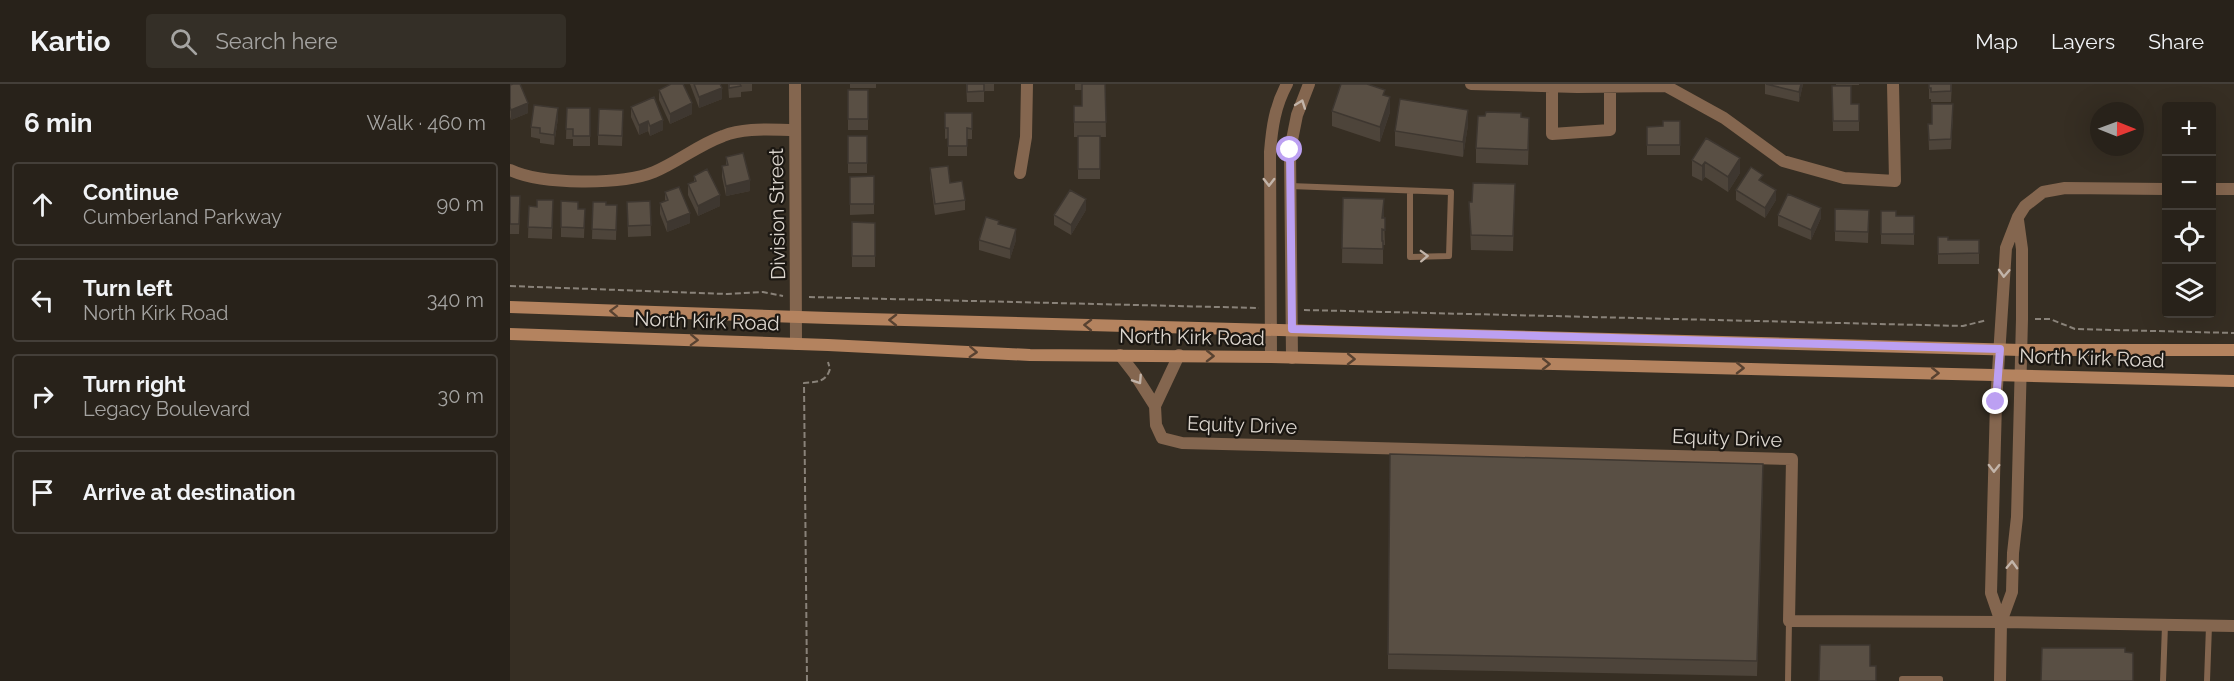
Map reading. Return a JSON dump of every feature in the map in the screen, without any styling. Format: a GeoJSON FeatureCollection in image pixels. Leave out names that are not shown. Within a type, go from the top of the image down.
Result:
{"type":"FeatureCollection","features":[{"type":"Feature","properties":{"kind":"main road","name":"North Kirk Road"},"geometry":{"type":"LineString","coordinates":[[510,307],[797,317],[2021,350],[2234,350]]}},
{"type":"Feature","properties":{"kind":"main road","name":"North Kirk Road"},"geometry":{"type":"LineString","coordinates":[[510,334],[1030,355],[1179,355],[2234,381]]}},
{"type":"Feature","properties":{"kind":"street","name":"Division Street"},"geometry":{"type":"LineString","coordinates":[[795,84],[796,344]]}},
{"type":"Feature","properties":{"kind":"street"},"geometry":{"type":"LineString","coordinates":[[1020,173],[1026,137],[1027,84]]}},
{"type":"Feature","properties":{"kind":"street"},"geometry":{"type":"LineString","coordinates":[[1271,357],[1269,177],[1271,134],[1279,100],[1287,84]]}},
{"type":"Feature","properties":{"kind":"street"},"geometry":{"type":"LineString","coordinates":[[1292,358],[1290,150],[1298,115],[1309,84]]}},
{"type":"Feature","properties":{"kind":"street"},"geometry":{"type":"LineString","coordinates":[[1471,84],[1666,86],[1724,118],[1783,161],[1844,178],[1895,182],[1893,84]]}},
{"type":"Feature","properties":{"kind":"street"},"geometry":{"type":"LineString","coordinates":[[1552,86],[1552,134],[1610,130],[1610,87]]}},
{"type":"Feature","properties":{"kind":"street"},"geometry":{"type":"LineString","coordinates":[[510,170],[544,178],[612,181],[636,178],[657,171],[724,135],[744,131],[795,129]]}},
{"type":"Feature","properties":{"kind":"street"},"geometry":{"type":"LineString","coordinates":[[2001,622],[1991,593],[1998,374],[2006,248],[2018,217],[2025,206],[2043,192],[2065,188],[2162,189]]}},
{"type":"Feature","properties":{"kind":"street"},"geometry":{"type":"LineString","coordinates":[[2216,189],[2234,189]]}},
{"type":"Feature","properties":{"kind":"street"},"geometry":{"type":"LineString","coordinates":[[2000,681],[2001,622],[2012,592],[2017,517],[2022,319],[2022,249],[2018,217]]}},
{"type":"Feature","properties":{"kind":"street","name":"Equity Drive"},"geometry":{"type":"LineString","coordinates":[[1120,355],[1155,406],[1156,425],[1162,438],[1182,444],[1792,459],[1790,621]]}},
{"type":"Feature","properties":{"kind":"street"},"geometry":{"type":"LineString","coordinates":[[1155,406],[1179,355]]}},
{"type":"Feature","properties":{"kind":"street"},"geometry":{"type":"LineString","coordinates":[[1790,621],[2234,626]]}},
{"type":"Feature","properties":{"kind":"lane"},"geometry":{"type":"LineString","coordinates":[[1289,186],[1451,192],[1449,256],[1410,257],[1410,191]]}},
{"type":"Feature","properties":{"kind":"lane"},"geometry":{"type":"LineString","coordinates":[[1788,681],[1790,621]]}},
{"type":"Feature","properties":{"kind":"lane"},"geometry":{"type":"LineString","coordinates":[[2163,681],[2165,625]]}},
{"type":"Feature","properties":{"kind":"lane"},"geometry":{"type":"LineString","coordinates":[[2207,681],[2209,626]]}},
{"type":"Feature","properties":{"kind":"lane"},"geometry":{"type":"LineString","coordinates":[[1902,681],[1902,679],[1940,679],[1940,681]]}},
{"type":"Feature","properties":{"kind":"path"},"geometry":{"type":"LineString","coordinates":[[510,286],[727,294],[763,292],[797,297],[1272,309]]}},
{"type":"Feature","properties":{"kind":"path"},"geometry":{"type":"LineString","coordinates":[[829,297],[829,302]]}},
{"type":"Feature","properties":{"kind":"path"},"geometry":{"type":"LineString","coordinates":[[1292,309],[1964,326],[1989,319],[2002,319]]}},
{"type":"Feature","properties":{"kind":"path"},"geometry":{"type":"LineString","coordinates":[[2022,319],[2050,319],[2075,329],[2234,333]]}},
{"type":"Feature","properties":{"kind":"path"},"geometry":{"type":"LineString","coordinates":[[807,681],[804,383],[821,381],[826,378],[830,369],[828,362]]}},
{"type":"Feature","properties":{"kind":"building"},"geometry":{"type":"Polygon","coordinates":[[[520,84],[528,103],[511,110],[510,85],[520,84]]]}},
{"type":"Feature","properties":{"kind":"building"},"geometry":{"type":"Polygon","coordinates":[[[671,84],[683,84],[692,103],[670,114],[659,90],[671,84]]]}},
{"type":"Feature","properties":{"kind":"building"},"geometry":{"type":"Polygon","coordinates":[[[694,84],[720,84],[722,88],[699,97],[694,84]]]}},
{"type":"Feature","properties":{"kind":"building"},"geometry":{"type":"Polygon","coordinates":[[[729,84],[740,84],[741,86],[729,88],[729,84]]]}},
{"type":"Feature","properties":{"kind":"building"},"geometry":{"type":"Polygon","coordinates":[[[967,84],[984,84],[984,91],[967,92],[967,84]]]}},
{"type":"Feature","properties":{"kind":"building"},"geometry":{"type":"Polygon","coordinates":[[[1082,84],[1105,84],[1106,122],[1074,122],[1074,106],[1082,106],[1082,84]]]}},
{"type":"Feature","properties":{"kind":"building"},"geometry":{"type":"Polygon","coordinates":[[[1341,84],[1367,84],[1385,90],[1383,95],[1390,97],[1380,127],[1332,111],[1341,84]]]}},
{"type":"Feature","properties":{"kind":"building"},"geometry":{"type":"Polygon","coordinates":[[[1766,84],[1801,84],[1799,92],[1766,84]]]}},
{"type":"Feature","properties":{"kind":"building"},"geometry":{"type":"Polygon","coordinates":[[[1929,84],[1951,84],[1951,91],[1931,92],[1929,84]]]}},
{"type":"Feature","properties":{"kind":"building"},"geometry":{"type":"Polygon","coordinates":[[[1832,86],[1851,86],[1851,104],[1859,104],[1859,121],[1833,121],[1832,86]]]}},
{"type":"Feature","properties":{"kind":"building"},"geometry":{"type":"Polygon","coordinates":[[[848,90],[868,90],[868,119],[848,119],[848,90]]]}},
{"type":"Feature","properties":{"kind":"building"},"geometry":{"type":"Polygon","coordinates":[[[654,97],[663,120],[650,126],[648,121],[639,125],[631,107],[654,97]]]}},
{"type":"Feature","properties":{"kind":"building"},"geometry":{"type":"Polygon","coordinates":[[[1400,99],[1468,110],[1463,142],[1395,131],[1400,99]]]}},
{"type":"Feature","properties":{"kind":"building"},"geometry":{"type":"Polygon","coordinates":[[[1932,104],[1953,104],[1951,139],[1929,140],[1928,124],[1932,124],[1932,104]]]}},
{"type":"Feature","properties":{"kind":"building"},"geometry":{"type":"Polygon","coordinates":[[[534,105],[558,108],[554,135],[540,133],[540,128],[531,127],[534,105]]]}},
{"type":"Feature","properties":{"kind":"building"},"geometry":{"type":"Polygon","coordinates":[[[567,108],[590,108],[590,136],[573,136],[573,129],[566,129],[567,108]]]}},
{"type":"Feature","properties":{"kind":"building"},"geometry":{"type":"Polygon","coordinates":[[[599,109],[623,110],[622,136],[598,135],[599,109]]]}},
{"type":"Feature","properties":{"kind":"building"},"geometry":{"type":"Polygon","coordinates":[[[1486,112],[1521,113],[1521,117],[1529,118],[1528,150],[1476,148],[1478,116],[1485,116],[1486,112]]]}},
{"type":"Feature","properties":{"kind":"building"},"geometry":{"type":"Polygon","coordinates":[[[945,113],[972,113],[972,129],[967,128],[967,146],[948,146],[945,113]]]}},
{"type":"Feature","properties":{"kind":"building"},"geometry":{"type":"Polygon","coordinates":[[[1663,121],[1680,121],[1680,145],[1647,145],[1647,127],[1663,126],[1663,121]]]}},
{"type":"Feature","properties":{"kind":"building"},"geometry":{"type":"Polygon","coordinates":[[[848,136],[867,136],[867,163],[848,163],[848,136]]]}},
{"type":"Feature","properties":{"kind":"building"},"geometry":{"type":"Polygon","coordinates":[[[1078,136],[1100,136],[1100,169],[1078,169],[1078,136]]]}},
{"type":"Feature","properties":{"kind":"building"},"geometry":{"type":"Polygon","coordinates":[[[1706,138],[1740,158],[1728,177],[1705,162],[1702,166],[1692,160],[1706,138]]]}},
{"type":"Feature","properties":{"kind":"building"},"geometry":{"type":"Polygon","coordinates":[[[743,153],[750,180],[726,186],[722,166],[728,165],[726,157],[743,153]]]}},
{"type":"Feature","properties":{"kind":"building"},"geometry":{"type":"Polygon","coordinates":[[[948,166],[950,183],[962,181],[965,200],[935,204],[930,168],[948,166]]]}},
{"type":"Feature","properties":{"kind":"building"},"geometry":{"type":"Polygon","coordinates":[[[1751,167],[1763,175],[1759,180],[1776,190],[1765,208],[1736,190],[1751,167]]]}},
{"type":"Feature","properties":{"kind":"building"},"geometry":{"type":"Polygon","coordinates":[[[707,169],[720,195],[698,206],[688,184],[696,181],[694,176],[707,169]]]}},
{"type":"Feature","properties":{"kind":"building"},"geometry":{"type":"Polygon","coordinates":[[[874,176],[874,204],[850,204],[850,177],[874,176]]]}},
{"type":"Feature","properties":{"kind":"building"},"geometry":{"type":"Polygon","coordinates":[[[1473,183],[1515,184],[1513,236],[1471,235],[1469,202],[1472,202],[1473,183]]]}},
{"type":"Feature","properties":{"kind":"building"},"geometry":{"type":"Polygon","coordinates":[[[679,187],[690,213],[667,222],[660,203],[668,200],[665,192],[679,187]]]}},
{"type":"Feature","properties":{"kind":"building"},"geometry":{"type":"Polygon","coordinates":[[[1070,190],[1086,199],[1071,225],[1054,215],[1070,190]]]}},
{"type":"Feature","properties":{"kind":"building"},"geometry":{"type":"Polygon","coordinates":[[[1788,194],[1821,208],[1811,230],[1778,215],[1788,194]]]}},
{"type":"Feature","properties":{"kind":"building"},"geometry":{"type":"Polygon","coordinates":[[[510,196],[520,196],[519,224],[510,224],[510,196]]]}},
{"type":"Feature","properties":{"kind":"building"},"geometry":{"type":"Polygon","coordinates":[[[1343,198],[1384,199],[1383,249],[1342,248],[1343,198]]]}},
{"type":"Feature","properties":{"kind":"building"},"geometry":{"type":"Polygon","coordinates":[[[537,200],[553,200],[552,228],[528,227],[529,206],[537,207],[537,200]]]}},
{"type":"Feature","properties":{"kind":"building"},"geometry":{"type":"Polygon","coordinates":[[[561,201],[578,202],[578,209],[585,209],[584,228],[561,227],[561,201]]]}},
{"type":"Feature","properties":{"kind":"building"},"geometry":{"type":"Polygon","coordinates":[[[650,201],[651,225],[628,226],[627,202],[650,201]]]}},
{"type":"Feature","properties":{"kind":"building"},"geometry":{"type":"Polygon","coordinates":[[[593,202],[617,205],[616,230],[592,229],[593,202]]]}},
{"type":"Feature","properties":{"kind":"building"},"geometry":{"type":"Polygon","coordinates":[[[1835,209],[1869,210],[1868,232],[1835,231],[1835,209]]]}},
{"type":"Feature","properties":{"kind":"building"},"geometry":{"type":"Polygon","coordinates":[[[1881,211],[1896,211],[1896,216],[1914,216],[1914,234],[1881,234],[1881,211]]]}},
{"type":"Feature","properties":{"kind":"building"},"geometry":{"type":"Polygon","coordinates":[[[986,217],[999,221],[998,224],[1016,229],[1010,249],[979,240],[986,217]]]}},
{"type":"Feature","properties":{"kind":"building"},"geometry":{"type":"Polygon","coordinates":[[[852,222],[875,223],[875,256],[852,256],[852,222]]]}},
{"type":"Feature","properties":{"kind":"building"},"geometry":{"type":"Polygon","coordinates":[[[1938,237],[1948,237],[1948,240],[1979,240],[1979,253],[1938,254],[1938,237]]]}},
{"type":"Feature","properties":{"kind":"building"},"geometry":{"type":"Polygon","coordinates":[[[1390,454],[1763,464],[1757,661],[1388,654],[1390,454]]]}},
{"type":"Feature","properties":{"kind":"building"},"geometry":{"type":"Polygon","coordinates":[[[1820,645],[1870,645],[1870,666],[1876,666],[1876,681],[1819,681],[1820,645]]]}},
{"type":"Feature","properties":{"kind":"building"},"geometry":{"type":"Polygon","coordinates":[[[2042,648],[2125,648],[2125,652],[2133,653],[2133,681],[2041,681],[2042,648]]]}},
{"type":"Feature","properties":{"kind":"route"},"geometry":{"type":"LineString","coordinates":[[1290,150],[1292,329],[2000,349],[1996,402]]}}]}
